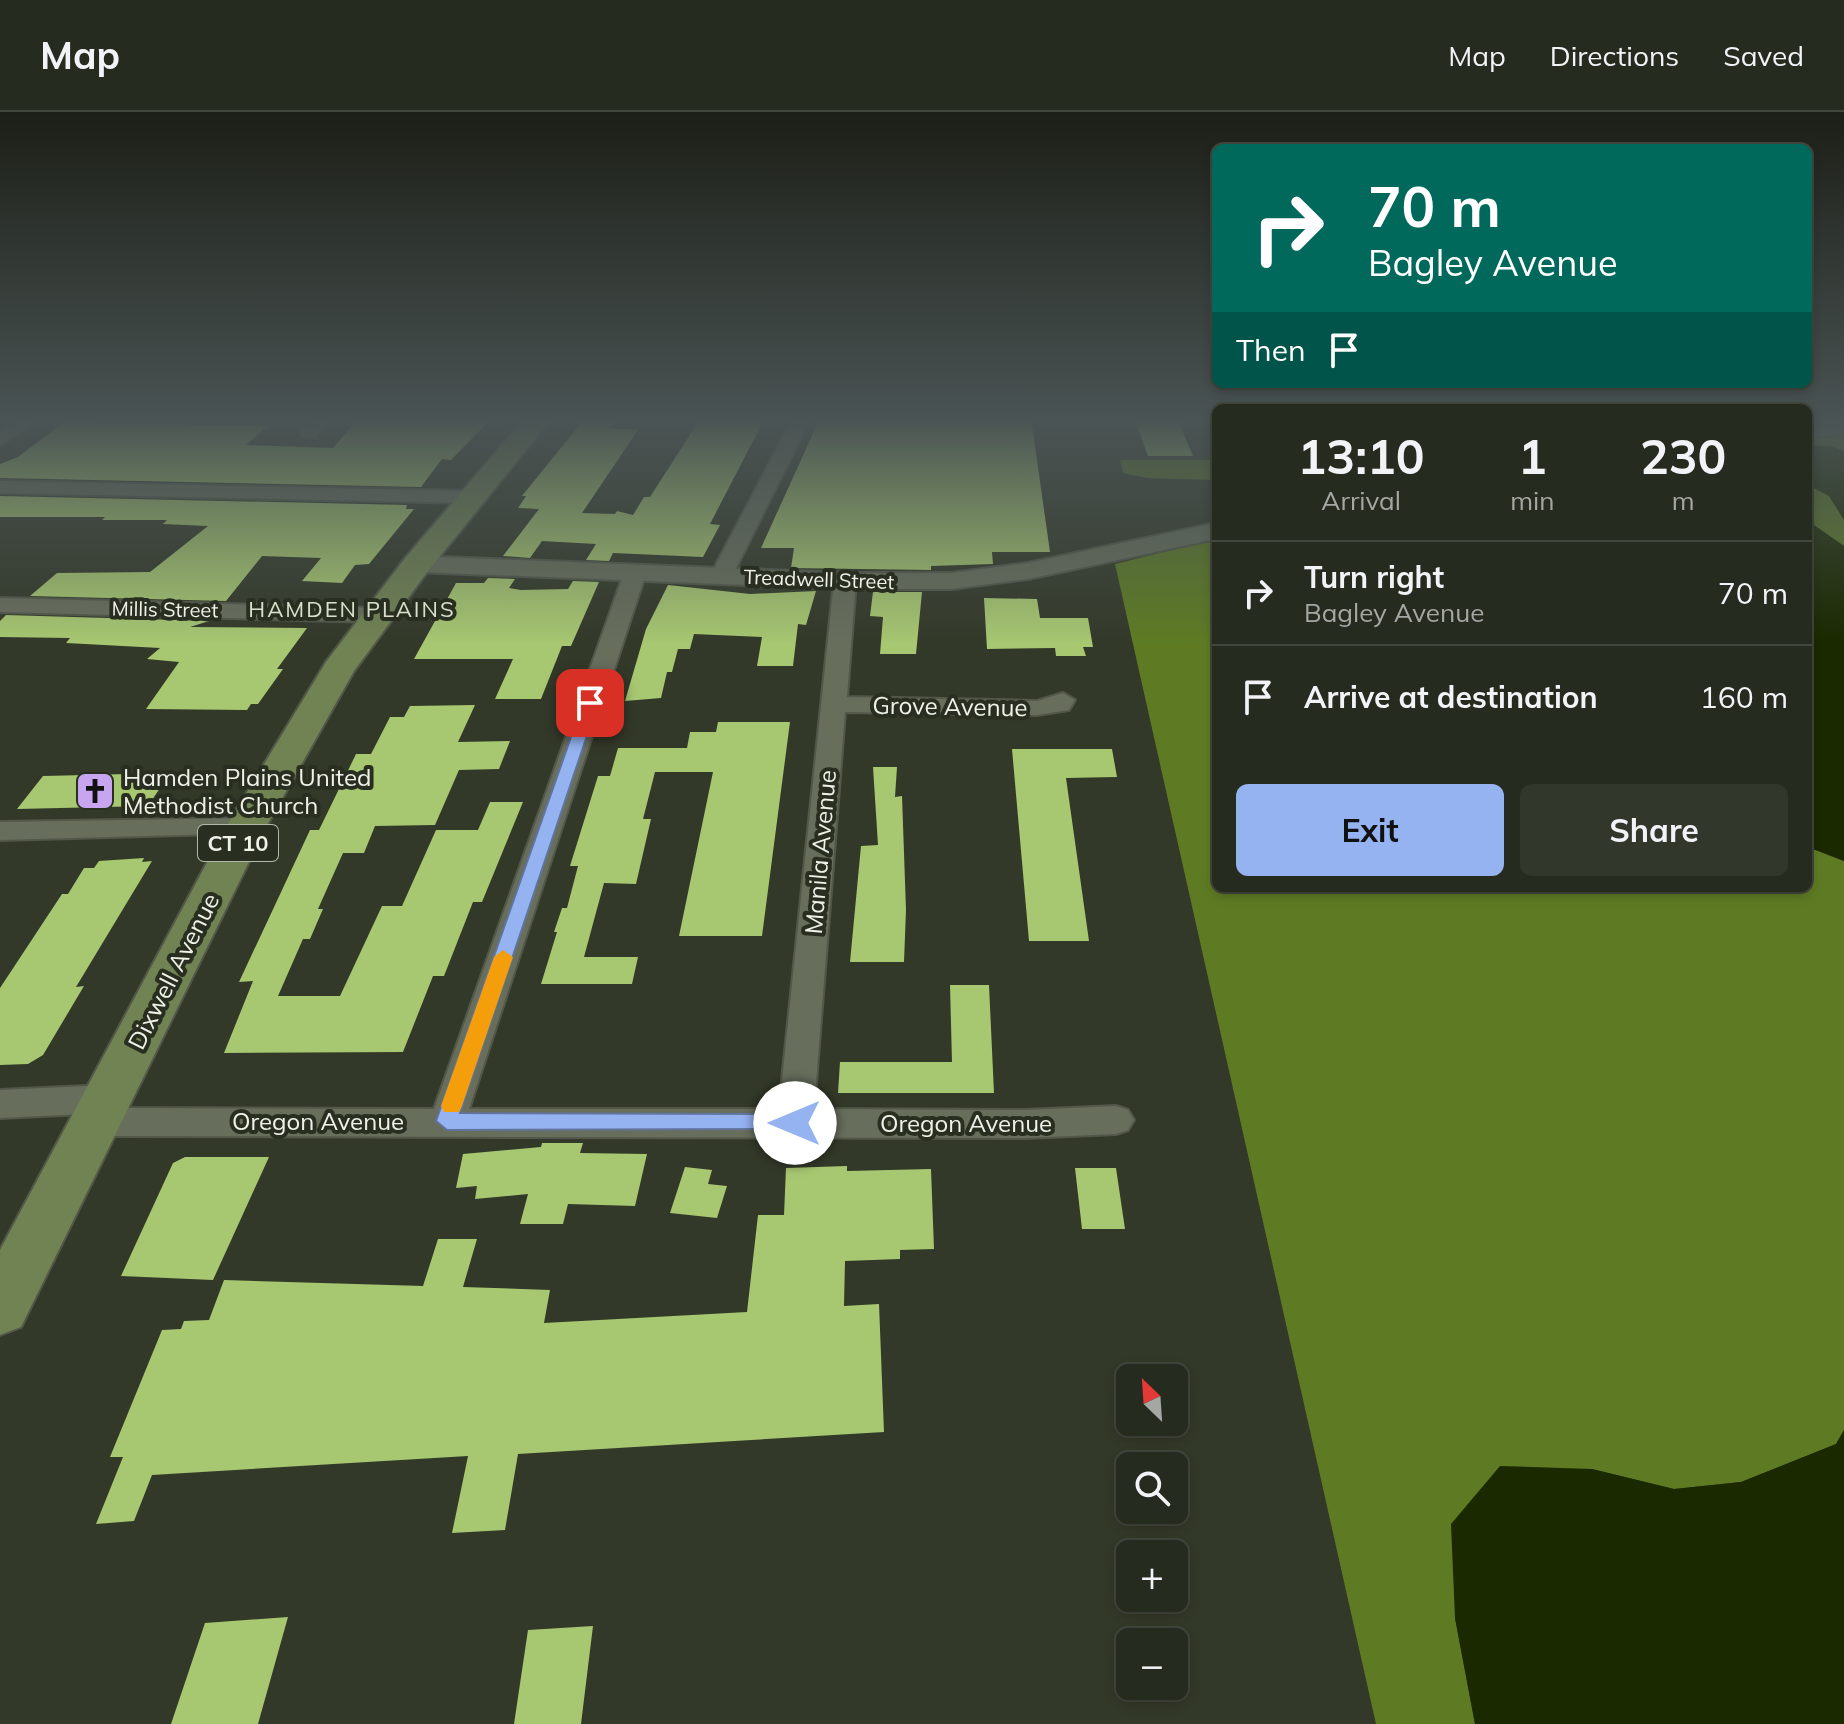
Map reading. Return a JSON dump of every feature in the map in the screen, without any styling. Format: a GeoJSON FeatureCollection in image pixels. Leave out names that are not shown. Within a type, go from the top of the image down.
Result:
{"type":"FeatureCollection","features":[{"type":"Feature","properties":{"kind":"main road","name":"Dixwell Avenue"},"geometry":{"type":"LineString","coordinates":[[0,1308],[246,827],[338,669],[377,615],[475,493]]}},
{"type":"Feature","properties":{"kind":"street"},"geometry":{"type":"LineString","coordinates":[[294,493],[472,497]]}},
{"type":"Feature","properties":{"kind":"street"},"geometry":{"type":"LineString","coordinates":[[721,576],[763,493]]}},
{"type":"Feature","properties":{"kind":"street","name":"Treadwell Street"},"geometry":{"type":"LineString","coordinates":[[417,564],[845,581],[951,581],[1071,562],[1212,532]]}},
{"type":"Feature","properties":{"kind":"street"},"geometry":{"type":"LineString","coordinates":[[447,1121],[635,573]]}},
{"type":"Feature","properties":{"kind":"street","name":"Manila Avenue"},"geometry":{"type":"LineString","coordinates":[[795,1123],[845,581]]}},
{"type":"Feature","properties":{"kind":"street","name":"Millis Street"},"geometry":{"type":"LineString","coordinates":[[0,605],[377,615]]}},
{"type":"Feature","properties":{"kind":"street","name":"Grove Avenue"},"geometry":{"type":"LineString","coordinates":[[834,704],[1037,708],[1060,705],[1063,700]]}},
{"type":"Feature","properties":{"kind":"street"},"geometry":{"type":"LineString","coordinates":[[0,831],[246,827]]}},
{"type":"Feature","properties":{"kind":"street","name":"Oregon Avenue"},"geometry":{"type":"LineString","coordinates":[[0,1104],[102,1111],[447,1121],[1025,1124],[1116,1120]]}},
{"type":"Feature","properties":{"kind":"green space"},"geometry":{"type":"Polygon","coordinates":[[[1812,493],[1844,493],[1844,546],[1812,524],[1812,493]]]}},
{"type":"Feature","properties":{"kind":"green space"},"geometry":{"type":"Polygon","coordinates":[[[1212,540],[1212,892],[1812,892],[1812,849],[1844,861],[1844,1430],[1836,1444],[1741,1482],[1674,1489],[1592,1469],[1455,1618],[1475,1724],[1376,1724],[1115,564],[1212,540]]]}},
{"type":"Feature","properties":{"kind":"shaded area"},"geometry":{"type":"Polygon","coordinates":[[[1824,493],[1844,493],[1844,520],[1829,496],[1824,493]]]}},
{"type":"Feature","properties":{"kind":"shaded area"},"geometry":{"type":"Polygon","coordinates":[[[1812,524],[1844,546],[1844,861],[1812,849],[1812,524]]]}},
{"type":"Feature","properties":{"kind":"shaded area"},"geometry":{"type":"Polygon","coordinates":[[[1844,1430],[1844,1724],[1475,1724],[1455,1618],[1451,1524],[1500,1466],[1592,1469],[1674,1489],[1741,1482],[1836,1444],[1844,1430]]]}},
{"type":"Feature","properties":{"kind":"building"},"geometry":{"type":"Polygon","coordinates":[[[524,493],[595,493],[582,513],[615,514],[617,511],[633,515],[644,497],[650,497],[652,493],[726,493],[710,524],[720,525],[703,557],[613,553],[609,561],[586,560],[596,544],[542,541],[530,558],[503,556],[539,509],[518,508],[526,496],[522,496],[524,493]]]}},
{"type":"Feature","properties":{"kind":"building"},"geometry":{"type":"Polygon","coordinates":[[[786,493],[1042,493],[1050,552],[992,552],[993,564],[931,566],[931,570],[791,568],[794,548],[761,548],[786,493]]]}},
{"type":"Feature","properties":{"kind":"building"},"geometry":{"type":"Polygon","coordinates":[[[0,496],[407,505],[406,509],[414,509],[369,564],[355,565],[342,583],[302,581],[321,558],[262,556],[226,601],[30,596],[57,573],[150,572],[208,526],[163,524],[167,520],[102,520],[105,517],[0,517],[0,496]]]}},
{"type":"Feature","properties":{"kind":"building"},"geometry":{"type":"Polygon","coordinates":[[[488,578],[515,579],[509,588],[521,590],[568,589],[573,581],[599,582],[571,646],[562,646],[541,699],[495,699],[513,659],[414,659],[456,583],[484,583],[488,578]]]}},
{"type":"Feature","properties":{"kind":"building"},"geometry":{"type":"Polygon","coordinates":[[[668,585],[750,594],[816,591],[806,625],[798,624],[793,666],[757,666],[762,637],[694,634],[690,649],[678,649],[672,672],[667,672],[661,698],[625,701],[646,629],[668,585]]]}},
{"type":"Feature","properties":{"kind":"building"},"geometry":{"type":"Polygon","coordinates":[[[873,592],[922,592],[916,654],[880,654],[883,617],[870,616],[873,592]]]}},
{"type":"Feature","properties":{"kind":"building"},"geometry":{"type":"Polygon","coordinates":[[[984,598],[1037,599],[1040,618],[1088,618],[1093,647],[1083,647],[1086,656],[1056,656],[1055,648],[987,649],[984,598]]]}},
{"type":"Feature","properties":{"kind":"building"},"geometry":{"type":"Polygon","coordinates":[[[6,615],[209,621],[190,627],[307,628],[277,669],[283,669],[258,704],[251,704],[247,710],[146,709],[179,662],[147,659],[160,648],[66,643],[70,638],[0,637],[0,621],[6,615]]]}},
{"type":"Feature","properties":{"kind":"building"},"geometry":{"type":"Polygon","coordinates":[[[475,705],[458,742],[510,741],[499,769],[459,770],[435,825],[375,826],[364,853],[343,853],[318,909],[323,909],[310,939],[303,939],[278,996],[340,996],[382,906],[402,906],[436,830],[478,830],[490,802],[523,802],[482,902],[473,902],[444,976],[433,976],[403,1052],[224,1053],[253,981],[239,982],[310,830],[319,830],[356,754],[371,754],[390,717],[404,717],[410,706],[475,705]]]}},
{"type":"Feature","properties":{"kind":"building"},"geometry":{"type":"Polygon","coordinates":[[[718,722],[790,722],[762,936],[679,936],[713,772],[655,772],[643,819],[651,819],[636,884],[604,883],[584,957],[638,957],[632,984],[541,984],[562,908],[567,908],[578,866],[570,866],[598,776],[610,776],[618,748],[687,748],[690,732],[716,732],[718,722]]]}},
{"type":"Feature","properties":{"kind":"building"},"geometry":{"type":"Polygon","coordinates":[[[1012,749],[1112,749],[1117,777],[1066,778],[1089,941],[1029,941],[1012,749]]]}},
{"type":"Feature","properties":{"kind":"building"},"geometry":{"type":"Polygon","coordinates":[[[873,767],[897,767],[895,797],[902,796],[906,910],[904,962],[850,962],[861,846],[878,845],[873,767]]]}},
{"type":"Feature","properties":{"kind":"building","name":"Hamden Plains United Methodist Church"},"geometry":{"type":"Polygon","coordinates":[[[170,773],[148,806],[17,809],[43,776],[170,773]]]}},
{"type":"Feature","properties":{"kind":"building"},"geometry":{"type":"Polygon","coordinates":[[[144,858],[142,862],[152,861],[76,987],[84,986],[43,1055],[28,1064],[0,1065],[0,988],[62,894],[68,894],[84,868],[94,868],[99,861],[144,858]]]}},
{"type":"Feature","properties":{"kind":"building"},"geometry":{"type":"Polygon","coordinates":[[[950,985],[989,985],[994,1093],[838,1093],[840,1062],[952,1062],[950,985]]]}},
{"type":"Feature","properties":{"kind":"building"},"geometry":{"type":"Polygon","coordinates":[[[542,1143],[583,1143],[580,1153],[647,1154],[635,1206],[568,1204],[563,1224],[520,1224],[528,1194],[475,1199],[477,1186],[456,1188],[463,1154],[541,1147],[542,1143]]]}},
{"type":"Feature","properties":{"kind":"building"},"geometry":{"type":"Polygon","coordinates":[[[185,1157],[269,1157],[213,1280],[121,1276],[173,1163],[185,1157]]]}},
{"type":"Feature","properties":{"kind":"building"},"geometry":{"type":"Polygon","coordinates":[[[847,1166],[847,1171],[931,1169],[934,1249],[900,1250],[900,1259],[845,1261],[844,1306],[879,1304],[884,1432],[518,1454],[505,1530],[452,1533],[468,1456],[152,1475],[134,1521],[96,1524],[123,1457],[110,1457],[162,1330],[181,1329],[184,1321],[209,1320],[224,1280],[423,1286],[438,1239],[477,1239],[463,1287],[550,1290],[544,1323],[747,1312],[758,1215],[784,1215],[786,1168],[847,1166]]]}},
{"type":"Feature","properties":{"kind":"building"},"geometry":{"type":"Polygon","coordinates":[[[685,1167],[712,1170],[708,1184],[727,1186],[717,1218],[670,1213],[685,1167]]]}},
{"type":"Feature","properties":{"kind":"building"},"geometry":{"type":"Polygon","coordinates":[[[1075,1168],[1116,1168],[1125,1229],[1082,1229],[1075,1168]]]}},
{"type":"Feature","properties":{"kind":"building"},"geometry":{"type":"Polygon","coordinates":[[[288,1617],[258,1724],[171,1724],[205,1623],[288,1617]]]}},
{"type":"Feature","properties":{"kind":"building"},"geometry":{"type":"Polygon","coordinates":[[[593,1626],[581,1724],[514,1724],[528,1630],[593,1626]]]}},
{"type":"Feature","properties":{"kind":"slow traffic"},"geometry":{"type":"LineString","coordinates":[[452,1106],[503,957]]}},
{"type":"Feature","properties":{"kind":"place","name":"Hamden Plains United Methodist Church"},"geometry":{"type":"Point","coordinates":[95,791]}},
{"type":"Feature","properties":{"kind":"district","name":"HAMDEN PLAINS"},"geometry":{"type":"Point","coordinates":[352,609]}},
{"type":"Feature","properties":{"kind":"route"},"geometry":{"type":"LineString","coordinates":[[590,703],[447,1121],[795,1123]]}}]}
